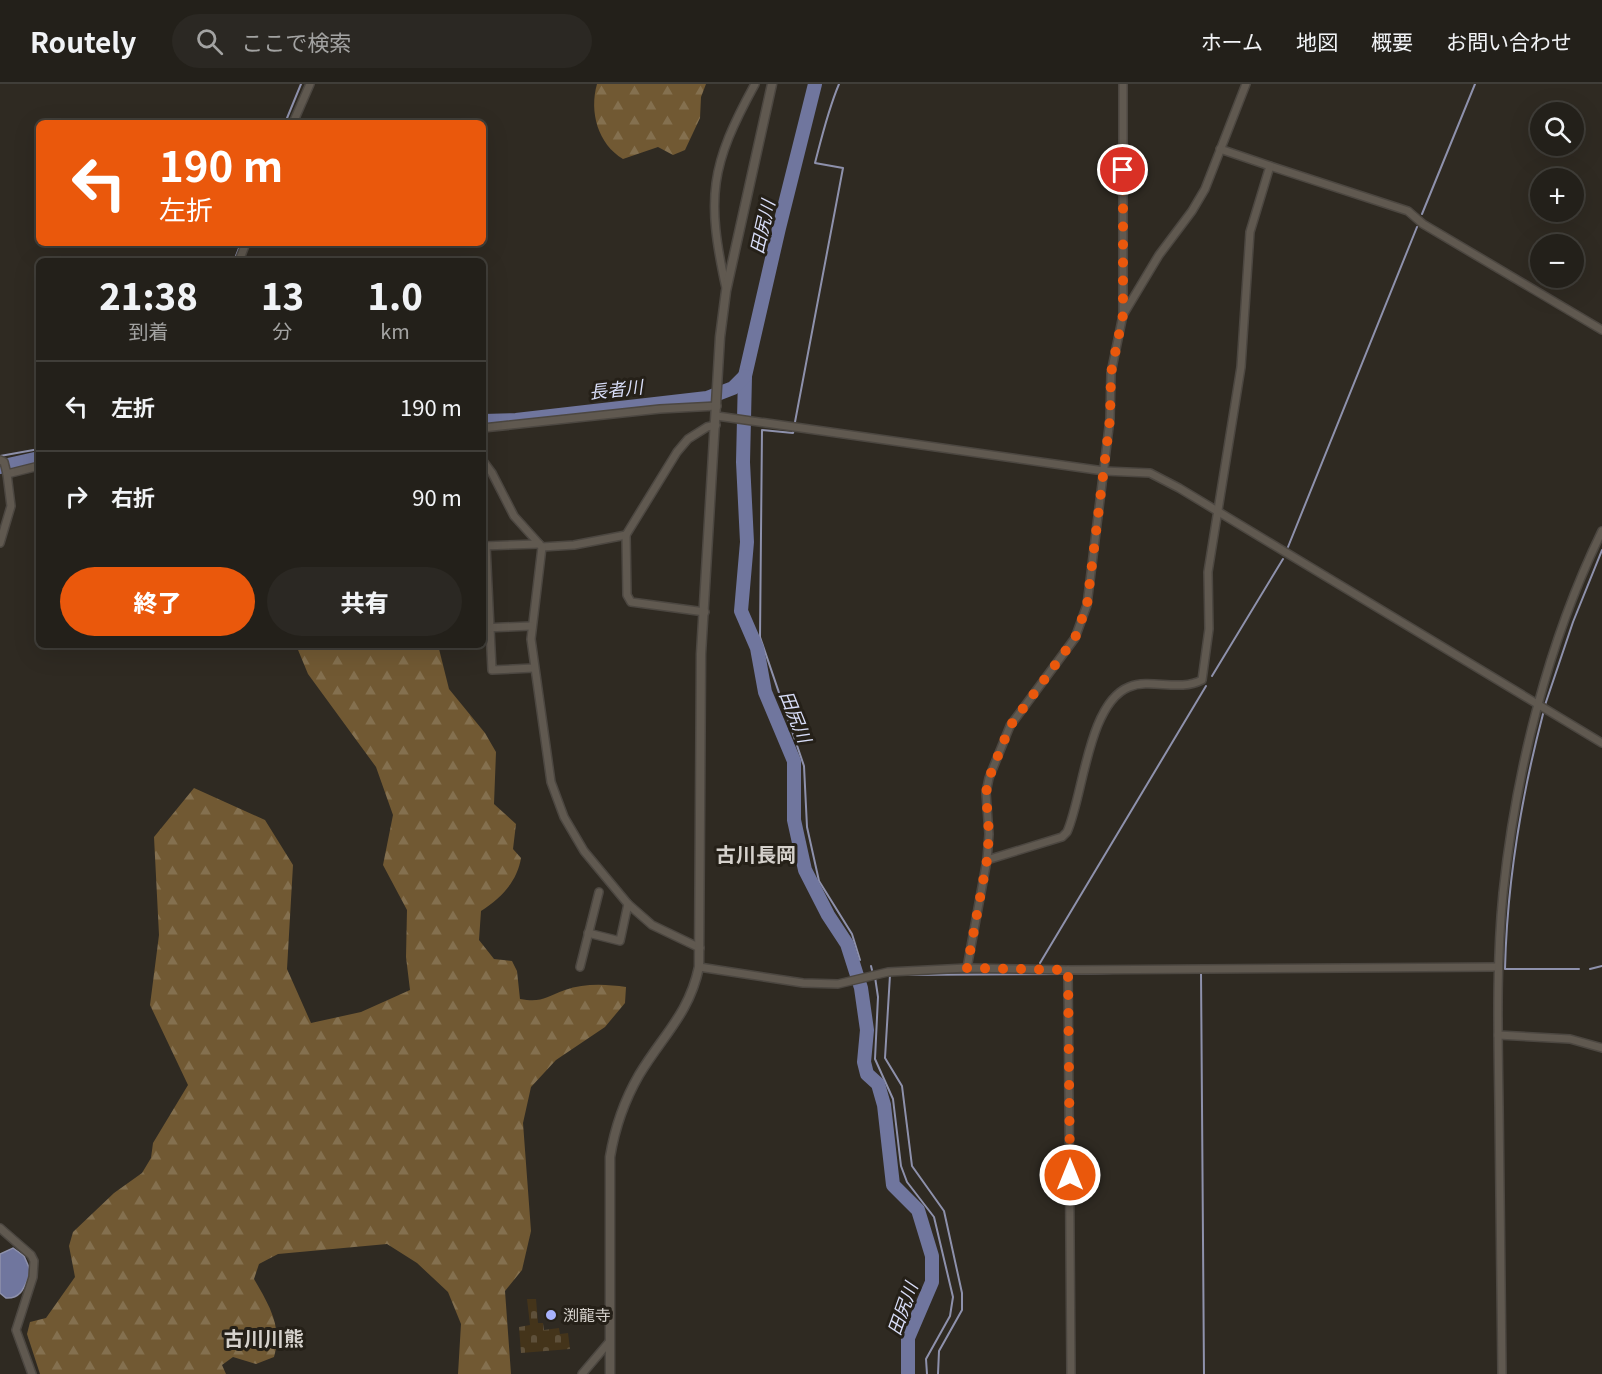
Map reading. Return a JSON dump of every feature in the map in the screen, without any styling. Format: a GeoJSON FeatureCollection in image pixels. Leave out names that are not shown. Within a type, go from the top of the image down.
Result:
{"type":"FeatureCollection","features":[{"type":"Feature","properties":{"kind":"street"},"geometry":{"type":"LineString","coordinates":[[294,120],[310,84]]}},
{"type":"Feature","properties":{"kind":"street"},"geometry":{"type":"LineString","coordinates":[[726,291],[719,255],[713,190],[723,150],[755,84]]}},
{"type":"Feature","properties":{"kind":"street"},"geometry":{"type":"LineString","coordinates":[[610,1374],[610,1157],[615,1127],[640,1073],[685,1010],[694,992],[699,967],[700,694],[717,390],[726,291],[772,84]]}},
{"type":"Feature","properties":{"kind":"street"},"geometry":{"type":"LineString","coordinates":[[967,968],[987,860],[989,834],[986,793],[989,778],[1006,736],[1079,631],[1087,605],[1104,471],[1111,373],[1123,315],[1123,84]]}},
{"type":"Feature","properties":{"kind":"street"},"geometry":{"type":"LineString","coordinates":[[1123,315],[1158,255],[1192,211],[1205,189],[1246,84]]}},
{"type":"Feature","properties":{"kind":"street"},"geometry":{"type":"LineString","coordinates":[[1220,149],[1408,211],[1423,224],[1602,330]]}},
{"type":"Feature","properties":{"kind":"street"},"geometry":{"type":"LineString","coordinates":[[987,860],[1062,837],[1066,832],[1098,725],[1120,691],[1140,684],[1164,686],[1202,680],[1209,630],[1208,572],[1241,367],[1250,232],[1270,166]]}},
{"type":"Feature","properties":{"kind":"street"},"geometry":{"type":"LineString","coordinates":[[486,428],[717,404]]}},
{"type":"Feature","properties":{"kind":"street"},"geometry":{"type":"LineString","coordinates":[[705,612],[631,602],[627,595],[626,535],[676,452],[688,439],[717,421],[736,418],[1104,471],[1150,473],[1602,743]]}},
{"type":"Feature","properties":{"kind":"street"},"geometry":{"type":"LineString","coordinates":[[486,465],[514,516],[540,546],[531,626],[534,668],[551,782],[564,817],[584,851],[628,904],[652,925],[700,948]]}},
{"type":"Feature","properties":{"kind":"street"},"geometry":{"type":"LineString","coordinates":[[0,543],[11,506],[4,466],[36,466]]}},
{"type":"Feature","properties":{"kind":"street"},"geometry":{"type":"LineString","coordinates":[[1502,1374],[1498,967],[1511,836],[1519,785],[1540,705],[1566,620],[1602,531]]}},
{"type":"Feature","properties":{"kind":"street"},"geometry":{"type":"LineString","coordinates":[[486,546],[574,545],[626,535]]}},
{"type":"Feature","properties":{"kind":"street"},"geometry":{"type":"LineString","coordinates":[[486,601],[492,670],[534,668]]}},
{"type":"Feature","properties":{"kind":"street"},"geometry":{"type":"LineString","coordinates":[[487,628],[531,626]]}},
{"type":"Feature","properties":{"kind":"street"},"geometry":{"type":"LineString","coordinates":[[580,967],[599,892]]}},
{"type":"Feature","properties":{"kind":"street"},"geometry":{"type":"LineString","coordinates":[[588,933],[620,941],[628,904]]}},
{"type":"Feature","properties":{"kind":"street"},"geometry":{"type":"LineString","coordinates":[[699,967],[803,983],[850,982],[888,972],[967,968],[1068,970],[1498,967]]}},
{"type":"Feature","properties":{"kind":"street"},"geometry":{"type":"LineString","coordinates":[[1068,970],[1071,1374]]}},
{"type":"Feature","properties":{"kind":"street"},"geometry":{"type":"LineString","coordinates":[[1498,1035],[1570,1039],[1602,1048]]}},
{"type":"Feature","properties":{"kind":"street"},"geometry":{"type":"LineString","coordinates":[[0,1228],[31,1254],[34,1261],[33,1277],[16,1330],[32,1374]]}},
{"type":"Feature","properties":{"kind":"street"},"geometry":{"type":"LineString","coordinates":[[582,1374],[610,1341]]}},
{"type":"Feature","properties":{"kind":"green space"},"geometry":{"type":"Polygon","coordinates":[[[597,84],[706,84],[701,97],[700,118],[685,150],[673,155],[658,147],[623,159],[614,153],[602,136],[595,116],[597,84]]]}},
{"type":"Feature","properties":{"kind":"green space"},"geometry":{"type":"Polygon","coordinates":[[[297,648],[439,648],[449,689],[485,733],[496,752],[494,804],[516,824],[513,849],[521,858],[516,875],[507,889],[481,911],[479,940],[494,959],[512,961],[517,971],[520,999],[539,1000],[587,985],[626,987],[625,1003],[605,1027],[556,1060],[531,1087],[523,1123],[531,1231],[522,1270],[505,1291],[511,1374],[458,1374],[461,1324],[448,1292],[417,1263],[387,1244],[278,1254],[259,1264],[254,1279],[273,1316],[277,1336],[274,1357],[256,1364],[233,1357],[222,1365],[226,1374],[40,1374],[27,1334],[30,1322],[46,1318],[75,1277],[69,1246],[73,1232],[114,1193],[142,1173],[151,1158],[153,1143],[188,1085],[150,1005],[159,935],[154,837],[194,788],[265,820],[293,865],[287,969],[311,1023],[361,1012],[410,990],[406,957],[407,910],[383,865],[393,815],[376,767],[308,674],[297,648]]]}},
{"type":"Feature","properties":{"kind":"green space"},"geometry":{"type":"Polygon","coordinates":[[[527,1299],[536,1299],[538,1323],[543,1323],[544,1330],[559,1328],[560,1334],[568,1333],[570,1349],[521,1353],[519,1327],[530,1325],[527,1299]]]}},
{"type":"Feature","properties":{"kind":"water"},"geometry":{"type":"Polygon","coordinates":[[[13,1248],[24,1256],[31,1272],[19,1294],[6,1298],[0,1293],[0,1254],[13,1248]]]}},
{"type":"Feature","properties":{"kind":"waterway"},"geometry":{"type":"LineString","coordinates":[[286,120],[301,84]]}},
{"type":"Feature","properties":{"kind":"waterway","name":"田尻川"},"geometry":{"type":"LineString","coordinates":[[815,84],[745,376],[743,462],[747,542],[741,611],[757,648],[765,692],[794,761],[794,820],[805,870],[828,915],[847,944],[861,988],[867,1030],[864,1062],[867,1074],[878,1084],[884,1105],[893,1185],[918,1210],[932,1256],[932,1282],[908,1338],[908,1374]]}},
{"type":"Feature","properties":{"kind":"waterway"},"geometry":{"type":"LineString","coordinates":[[795,422],[843,168],[815,163],[828,113],[839,84]]}},
{"type":"Feature","properties":{"kind":"waterway"},"geometry":{"type":"LineString","coordinates":[[1422,214],[1475,84]]}},
{"type":"Feature","properties":{"kind":"waterway"},"geometry":{"type":"LineString","coordinates":[[1288,547],[1417,227]]}},
{"type":"Feature","properties":{"kind":"waterway"},"geometry":{"type":"LineString","coordinates":[[235,258],[240,246]]}},
{"type":"Feature","properties":{"kind":"waterway","name":"長者川"},"geometry":{"type":"LineString","coordinates":[[486,421],[516,420],[707,398],[733,388],[745,376]]}},
{"type":"Feature","properties":{"kind":"waterway"},"geometry":{"type":"LineString","coordinates":[[794,429],[793,433],[762,430],[760,637],[804,766],[807,827],[819,881],[852,934],[860,960]]}},
{"type":"Feature","properties":{"kind":"waterway"},"geometry":{"type":"LineString","coordinates":[[0,456],[36,450]]}},
{"type":"Feature","properties":{"kind":"waterway","name":"長者川"},"geometry":{"type":"LineString","coordinates":[[0,467],[36,459]]}},
{"type":"Feature","properties":{"kind":"waterway"},"geometry":{"type":"LineString","coordinates":[[1545,705],[1573,622],[1602,550]]}},
{"type":"Feature","properties":{"kind":"waterway"},"geometry":{"type":"LineString","coordinates":[[1212,676],[1283,559]]}},
{"type":"Feature","properties":{"kind":"waterway"},"geometry":{"type":"LineString","coordinates":[[1040,963],[1206,686]]}},
{"type":"Feature","properties":{"kind":"waterway"},"geometry":{"type":"LineString","coordinates":[[1543,714],[1516,841],[1505,969],[1579,969]]}},
{"type":"Feature","properties":{"kind":"waterway"},"geometry":{"type":"LineString","coordinates":[[871,966],[872,970]]}},
{"type":"Feature","properties":{"kind":"waterway"},"geometry":{"type":"LineString","coordinates":[[1590,969],[1602,966]]}},
{"type":"Feature","properties":{"kind":"waterway"},"geometry":{"type":"LineString","coordinates":[[1201,972],[1204,1374]]}},
{"type":"Feature","properties":{"kind":"waterway"},"geometry":{"type":"LineString","coordinates":[[1332,972],[1341,972]]}},
{"type":"Feature","properties":{"kind":"waterway"},"geometry":{"type":"LineString","coordinates":[[1074,974],[1113,973]]}},
{"type":"Feature","properties":{"kind":"waterway"},"geometry":{"type":"LineString","coordinates":[[895,975],[1064,974]]}},
{"type":"Feature","properties":{"kind":"waterway"},"geometry":{"type":"LineString","coordinates":[[890,975],[885,1058],[902,1086],[912,1166],[944,1211],[962,1293],[962,1310],[939,1351],[938,1374]]}},
{"type":"Feature","properties":{"kind":"waterway"},"geometry":{"type":"LineString","coordinates":[[875,977],[878,997],[875,1059],[893,1099],[901,1166],[907,1182],[934,1217],[953,1297],[950,1316],[926,1359],[927,1374]]}},
{"type":"Feature","properties":{"kind":"place","name":"渕龍寺"},"geometry":{"type":"Point","coordinates":[551,1315]}},
{"type":"Feature","properties":{"kind":"district","name":"古川長岡"},"geometry":{"type":"Point","coordinates":[756,855]}},
{"type":"Feature","properties":{"kind":"district","name":"古川川熊"},"geometry":{"type":"Point","coordinates":[264,1339]}},
{"type":"Feature","properties":{"kind":"route"},"geometry":{"type":"LineString","coordinates":[[1070,1175],[1068,970],[967,968],[987,860],[989,834],[986,793],[989,778],[1010,726],[1075,638],[1087,605],[1110,419],[1111,373],[1123,315],[1123,170]]}}]}
